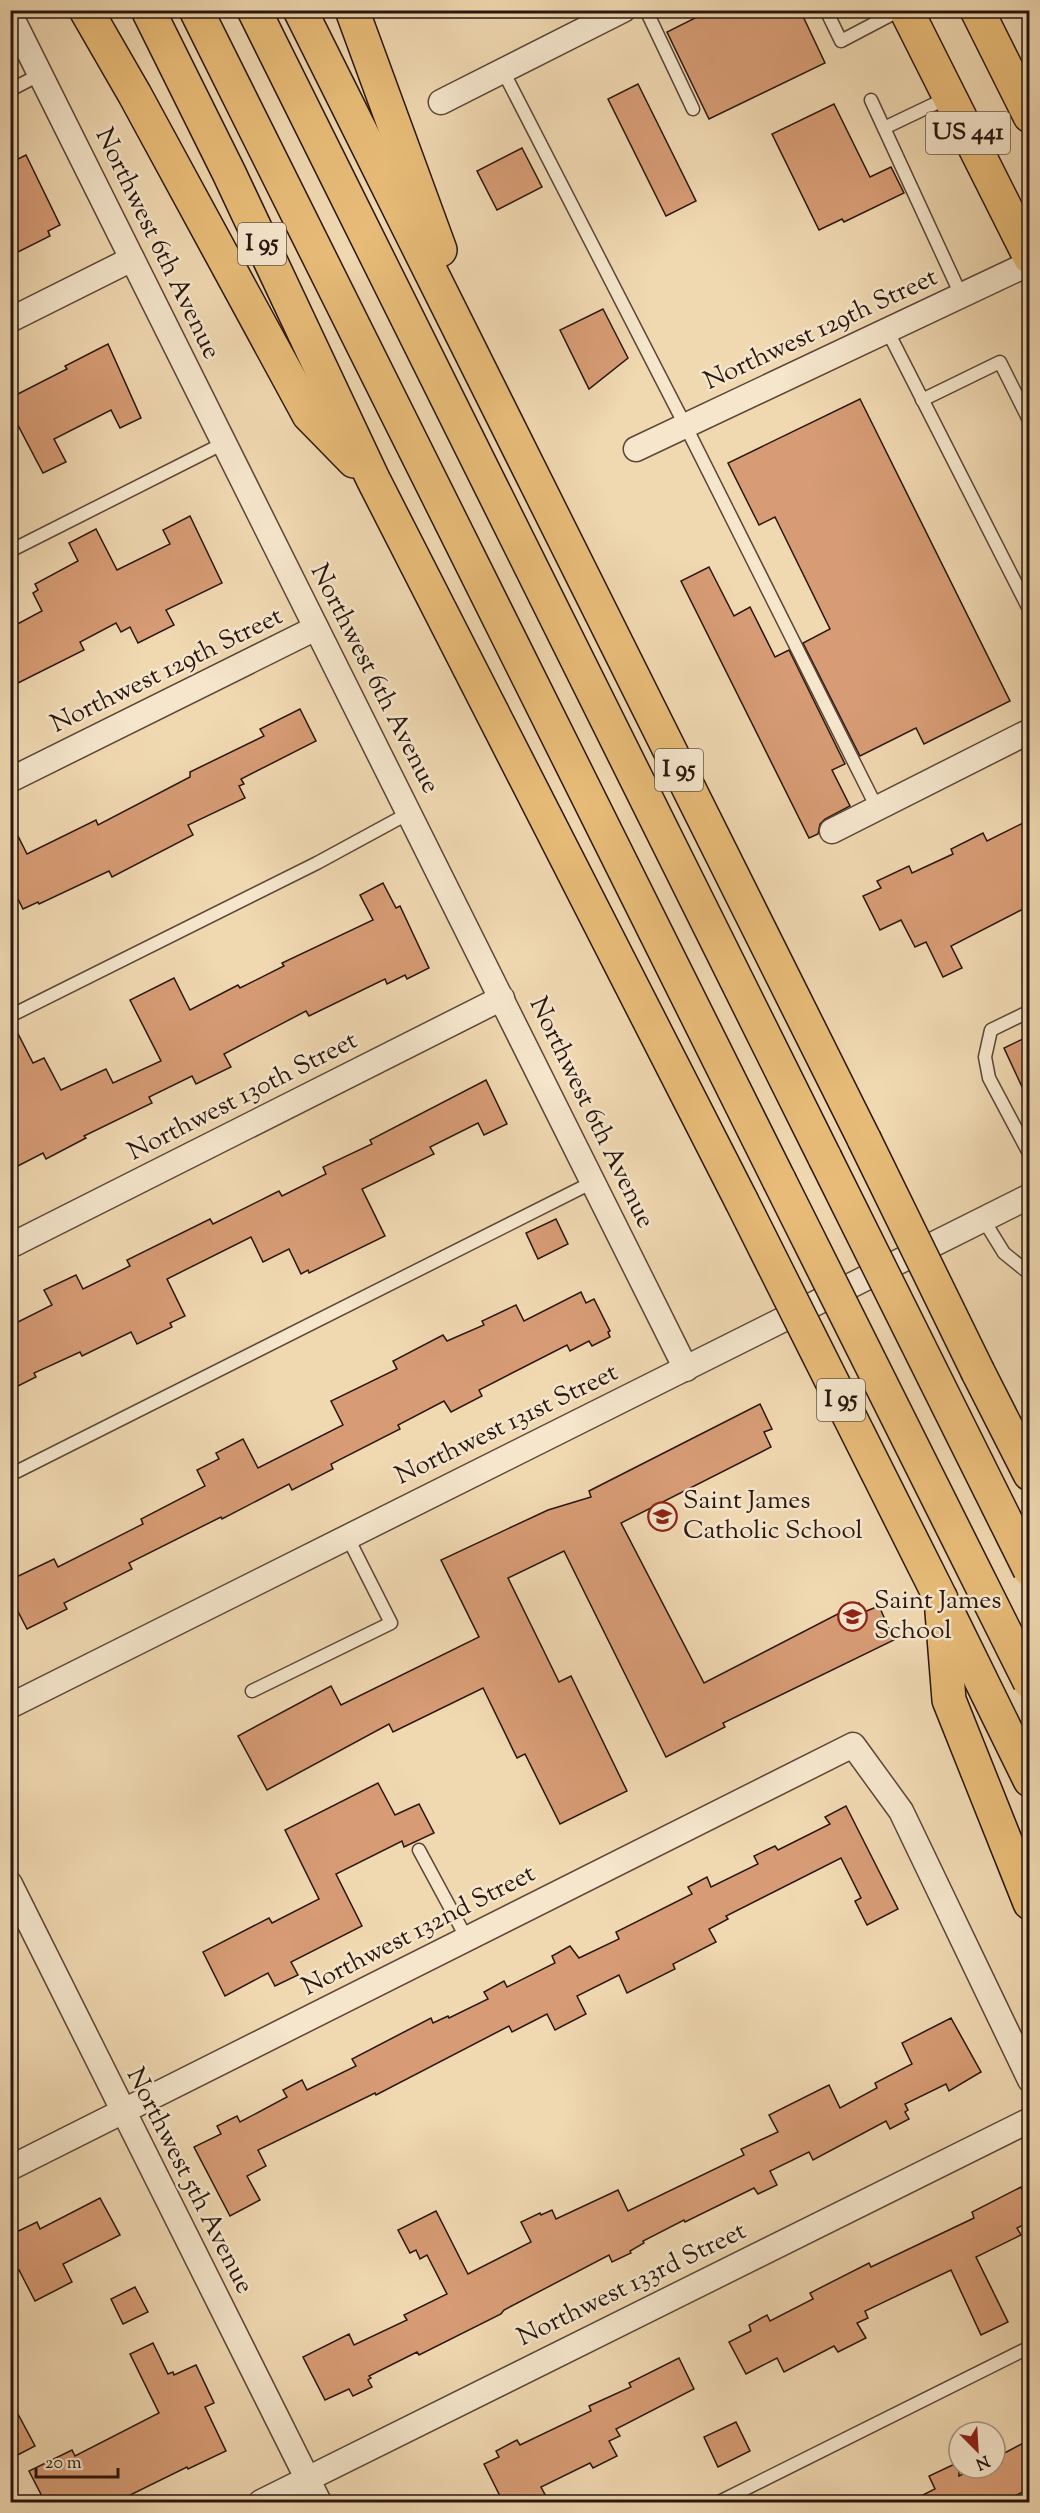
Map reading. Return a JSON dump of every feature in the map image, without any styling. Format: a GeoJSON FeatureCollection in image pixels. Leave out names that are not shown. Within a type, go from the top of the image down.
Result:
{"type":"FeatureCollection","features":[{"type":"Feature","properties":{"kind":"main road"},"geometry":{"type":"LineString","coordinates":[[86,10],[135,95],[309,415],[373,479]]}},
{"type":"Feature","properties":{"kind":"main road","name":"I 95"},"geometry":{"type":"LineString","coordinates":[[148,10],[229,173],[373,479],[741,1200],[1029,1780]]}},
{"type":"Feature","properties":{"kind":"main road"},"geometry":{"type":"LineString","coordinates":[[196,10],[1029,1682]]}},
{"type":"Feature","properties":{"kind":"main road"},"geometry":{"type":"LineString","coordinates":[[254,10],[1029,1570]]}},
{"type":"Feature","properties":{"kind":"main road","name":"I 95"},"geometry":{"type":"LineString","coordinates":[[300,10],[1029,1474]]}},
{"type":"Feature","properties":{"kind":"main road"},"geometry":{"type":"LineString","coordinates":[[352,10],[495,401]]}},
{"type":"Feature","properties":{"kind":"main road","name":"US 441"},"geometry":{"type":"LineString","coordinates":[[906,10],[1029,257]]}},
{"type":"Feature","properties":{"kind":"main road","name":"US 441"},"geometry":{"type":"LineString","coordinates":[[977,10],[1029,116]]}},
{"type":"Feature","properties":{"kind":"main road"},"geometry":{"type":"LineString","coordinates":[[993,182],[1029,215]]}},
{"type":"Feature","properties":{"kind":"main road"},"geometry":{"type":"LineString","coordinates":[[978,1372],[1029,1445]]}},
{"type":"Feature","properties":{"kind":"main road"},"geometry":{"type":"LineString","coordinates":[[941,1599],[950,1700],[1029,1903]]}},
{"type":"Feature","properties":{"kind":"street"},"geometry":{"type":"LineString","coordinates":[[441,102],[623,10]]}},
{"type":"Feature","properties":{"kind":"street","name":"Northwest 6th Avenue"},"geometry":{"type":"LineString","coordinates":[[10,14],[686,1369]]}},
{"type":"Feature","properties":{"kind":"street"},"geometry":{"type":"LineString","coordinates":[[10,320],[132,259]]}},
{"type":"Feature","properties":{"kind":"street","name":"Northwest 129th Street"},"geometry":{"type":"LineString","coordinates":[[636,448],[1029,263]]}},
{"type":"Feature","properties":{"kind":"street","name":"Northwest 129th Street"},"geometry":{"type":"LineString","coordinates":[[10,780],[316,628]]}},
{"type":"Feature","properties":{"kind":"street"},"geometry":{"type":"LineString","coordinates":[[832,831],[1029,731]]}},
{"type":"Feature","properties":{"kind":"street","name":"Northwest 130th Street"},"geometry":{"type":"LineString","coordinates":[[10,1246],[502,998]]}},
{"type":"Feature","properties":{"kind":"street","name":"Northwest 131st Street"},"geometry":{"type":"LineString","coordinates":[[10,1706],[1029,1196]]}},
{"type":"Feature","properties":{"kind":"street","name":"Northwest 132nd Street"},"geometry":{"type":"LineString","coordinates":[[10,2169],[852,1745],[901,1811],[1029,2080]]}},
{"type":"Feature","properties":{"kind":"street","name":"Northwest 5th Avenue"},"geometry":{"type":"LineString","coordinates":[[10,1884],[318,2502]]}},
{"type":"Feature","properties":{"kind":"street","name":"Northwest 133rd Street"},"geometry":{"type":"LineString","coordinates":[[261,2502],[1029,2120]]}},
{"type":"Feature","properties":{"kind":"lane"},"geometry":{"type":"LineString","coordinates":[[646,10],[693,109]]}},
{"type":"Feature","properties":{"kind":"lane"},"geometry":{"type":"LineString","coordinates":[[826,10],[841,41],[900,10]]}},
{"type":"Feature","properties":{"kind":"lane"},"geometry":{"type":"LineString","coordinates":[[503,71],[686,425],[877,808]]}},
{"type":"Feature","properties":{"kind":"lane"},"geometry":{"type":"LineString","coordinates":[[10,90],[41,74]]}},
{"type":"Feature","properties":{"kind":"lane"},"geometry":{"type":"LineString","coordinates":[[884,128],[950,97]]}},
{"type":"Feature","properties":{"kind":"lane"},"geometry":{"type":"LineString","coordinates":[[871,100],[961,295]]}},
{"type":"Feature","properties":{"kind":"lane"},"geometry":{"type":"LineString","coordinates":[[887,330],[1029,611]]}},
{"type":"Feature","properties":{"kind":"lane"},"geometry":{"type":"LineString","coordinates":[[922,400],[1000,363],[1029,422]]}},
{"type":"Feature","properties":{"kind":"lane"},"geometry":{"type":"LineString","coordinates":[[10,551],[224,442]]}},
{"type":"Feature","properties":{"kind":"lane"},"geometry":{"type":"LineString","coordinates":[[10,1016],[317,862],[409,813]]}},
{"type":"Feature","properties":{"kind":"lane"},"geometry":{"type":"LineString","coordinates":[[1029,1011],[991,1030],[985,1057],[989,1078],[1029,1155]]}},
{"type":"Feature","properties":{"kind":"lane"},"geometry":{"type":"LineString","coordinates":[[10,1475],[593,1182]]}},
{"type":"Feature","properties":{"kind":"lane"},"geometry":{"type":"LineString","coordinates":[[983,1219],[1004,1253],[1029,1274]]}},
{"type":"Feature","properties":{"kind":"lane"},"geometry":{"type":"LineString","coordinates":[[252,1691],[391,1623],[347,1536]]}},
{"type":"Feature","properties":{"kind":"lane"},"geometry":{"type":"LineString","coordinates":[[420,1850],[467,1939]]}},
{"type":"Feature","properties":{"kind":"lane"},"geometry":{"type":"LineString","coordinates":[[719,2502],[1029,2347]]}},
{"type":"Feature","properties":{"kind":"building"},"geometry":{"type":"Polygon","coordinates":[[[711,10],[800,10],[825,63],[709,119],[667,32],[711,10]]]}},
{"type":"Feature","properties":{"kind":"building"},"geometry":{"type":"Polygon","coordinates":[[[638,84],[696,201],[666,216],[608,99],[638,84]]]}},
{"type":"Feature","properties":{"kind":"building"},"geometry":{"type":"Polygon","coordinates":[[[834,104],[870,177],[891,167],[904,193],[844,222],[842,219],[819,230],[772,134],[834,104]]]}},
{"type":"Feature","properties":{"kind":"building"},"geometry":{"type":"Polygon","coordinates":[[[522,148],[542,187],[497,210],[477,171],[522,148]]]}},
{"type":"Feature","properties":{"kind":"building"},"geometry":{"type":"Polygon","coordinates":[[[26,155],[60,225],[48,231],[50,236],[10,256],[10,163],[26,155]]]}},
{"type":"Feature","properties":{"kind":"building"},"geometry":{"type":"Polygon","coordinates":[[[603,309],[628,358],[589,389],[560,330],[603,309]]]}},
{"type":"Feature","properties":{"kind":"building"},"geometry":{"type":"Polygon","coordinates":[[[108,344],[141,418],[120,428],[111,410],[54,439],[66,462],[43,473],[10,410],[10,398],[67,369],[65,366],[108,344]]]}},
{"type":"Feature","properties":{"kind":"building"},"geometry":{"type":"Polygon","coordinates":[[[860,399],[1010,701],[924,744],[916,728],[860,756],[803,643],[830,629],[775,517],[759,525],[728,463],[860,399]]]}},
{"type":"Feature","properties":{"kind":"building"},"geometry":{"type":"Polygon","coordinates":[[[190,516],[222,583],[166,610],[174,625],[138,643],[130,627],[121,632],[116,623],[80,642],[84,650],[10,687],[10,628],[42,611],[33,593],[38,590],[35,584],[78,561],[69,543],[96,529],[117,570],[170,544],[163,530],[190,516]]]}},
{"type":"Feature","properties":{"kind":"building"},"geometry":{"type":"Polygon","coordinates":[[[709,567],[734,616],[750,607],[775,657],[789,650],[845,764],[832,770],[850,806],[825,819],[820,824],[818,834],[809,838],[681,581],[709,567]]]}},
{"type":"Feature","properties":{"kind":"building"},"geometry":{"type":"Polygon","coordinates":[[[300,709],[316,741],[241,779],[244,784],[239,786],[245,798],[188,825],[193,835],[112,877],[109,871],[39,904],[38,902],[23,909],[10,883],[10,820],[27,854],[96,820],[98,825],[190,777],[190,772],[264,736],[260,729],[300,709]]]}},
{"type":"Feature","properties":{"kind":"building"},"geometry":{"type":"Polygon","coordinates":[[[1029,820],[1029,906],[951,946],[962,968],[943,977],[926,942],[915,947],[901,920],[880,930],[863,896],[881,888],[877,881],[909,866],[912,873],[953,854],[951,849],[983,833],[987,841],[1029,820]]]}},
{"type":"Feature","properties":{"kind":"building"},"geometry":{"type":"Polygon","coordinates":[[[383,883],[396,908],[400,906],[429,968],[407,979],[405,975],[387,984],[385,979],[309,1016],[306,1011],[224,1054],[231,1067],[196,1084],[192,1076],[149,1097],[152,1103],[84,1136],[86,1138],[46,1159],[43,1153],[10,1170],[10,1024],[13,1024],[33,1063],[44,1058],[61,1090],[106,1069],[113,1083],[161,1061],[130,1000],[174,978],[190,1010],[238,985],[240,988],[284,966],[282,963],[373,920],[360,895],[383,883]]]}},
{"type":"Feature","properties":{"kind":"building"},"geometry":{"type":"Polygon","coordinates":[[[1029,1036],[1029,1102],[1004,1048],[1029,1036]]]}},
{"type":"Feature","properties":{"kind":"building"},"geometry":{"type":"Polygon","coordinates":[[[486,1080],[507,1124],[484,1135],[478,1123],[430,1147],[434,1154],[362,1189],[385,1236],[309,1273],[308,1270],[301,1274],[289,1249],[263,1262],[251,1237],[167,1279],[185,1316],[170,1323],[172,1327],[137,1344],[131,1332],[82,1356],[80,1352],[34,1373],[36,1377],[10,1390],[10,1326],[52,1305],[44,1290],[76,1275],[83,1289],[130,1266],[127,1260],[210,1219],[213,1224],[279,1191],[282,1196],[326,1174],[323,1167],[372,1144],[370,1140],[486,1080]]]}},
{"type":"Feature","properties":{"kind":"building"},"geometry":{"type":"Polygon","coordinates":[[[556,1219],[568,1244],[538,1259],[526,1233],[556,1219]]]}},
{"type":"Feature","properties":{"kind":"building"},"geometry":{"type":"Polygon","coordinates":[[[581,1292],[586,1303],[594,1299],[610,1331],[608,1332],[610,1337],[592,1346],[589,1341],[570,1351],[567,1345],[479,1390],[482,1396],[451,1412],[444,1401],[398,1425],[400,1429],[331,1464],[333,1469],[292,1490],[289,1484],[129,1563],[132,1569],[64,1603],[67,1609],[27,1629],[10,1596],[10,1580],[54,1559],[58,1567],[143,1524],[141,1519],[205,1486],[197,1470],[219,1459],[216,1453],[243,1439],[258,1468],[343,1425],[331,1401],[397,1369],[393,1361],[443,1335],[447,1341],[484,1325],[482,1321],[516,1305],[524,1321],[581,1292]]]}},
{"type":"Feature","properties":{"kind":"building"},"geometry":{"type":"Polygon","coordinates":[[[760,1404],[772,1429],[764,1432],[771,1447],[621,1523],[704,1683],[859,1603],[864,1612],[879,1606],[894,1640],[723,1723],[725,1727],[666,1757],[564,1551],[508,1578],[559,1682],[571,1676],[627,1791],[560,1824],[525,1754],[517,1758],[483,1688],[393,1732],[389,1724],[267,1790],[238,1736],[331,1686],[341,1705],[479,1637],[441,1560],[548,1510],[591,1497],[589,1491],[760,1404]]]}},
{"type":"Feature","properties":{"kind":"building"},"geometry":{"type":"Polygon","coordinates":[[[378,1783],[395,1815],[419,1804],[434,1833],[404,1847],[402,1841],[336,1874],[362,1926],[291,1962],[298,1975],[275,1986],[268,1973],[225,1996],[203,1952],[269,1918],[272,1923],[319,1899],[285,1830],[378,1783]]]}},
{"type":"Feature","properties":{"kind":"building"},"geometry":{"type":"Polygon","coordinates":[[[846,1806],[898,1909],[867,1925],[855,1901],[861,1898],[841,1858],[726,1916],[728,1919],[709,1929],[716,1942],[673,1964],[675,1969],[627,1993],[619,1975],[577,1996],[586,2014],[555,2030],[547,2014],[512,2032],[509,2026],[376,2095],[375,2093],[258,2150],[266,2166],[247,2176],[260,2200],[230,2216],[194,2147],[221,2134],[217,2126],[237,2116],[240,2122],[287,2097],[283,2090],[302,2080],[307,2090],[356,2066],[352,2059],[431,2018],[433,2023],[448,2016],[449,2018],[488,1999],[484,1992],[504,1981],[507,1987],[555,1963],[552,1956],[570,1946],[579,1958],[619,1939],[616,1932],[692,1894],[688,1887],[707,1877],[711,1887],[758,1864],[754,1856],[775,1846],[778,1850],[830,1824],[825,1817],[846,1806]]]}},
{"type":"Feature","properties":{"kind":"building"},"geometry":{"type":"Polygon","coordinates":[[[951,2018],[981,2072],[949,2091],[946,2084],[905,2104],[908,2110],[905,2112],[909,2119],[890,2129],[886,2121],[813,2160],[809,2152],[770,2171],[777,2185],[758,2194],[754,2188],[685,2222],[684,2220],[643,2241],[644,2243],[630,2251],[631,2253],[612,2262],[609,2255],[504,2310],[501,2314],[419,2355],[417,2352],[369,2376],[371,2378],[368,2380],[372,2387],[353,2396],[349,2389],[325,2400],[303,2357],[349,2334],[354,2345],[407,2320],[404,2315],[447,2294],[427,2255],[420,2259],[416,2250],[410,2253],[398,2230],[436,2211],[468,2274],[531,2242],[521,2222],[540,2213],[541,2215],[552,2210],[556,2219],[618,2190],[628,2211],[744,2155],[741,2149],[778,2132],[769,2115],[829,2085],[840,2108],[877,2088],[875,2083],[912,2064],[902,2043],[951,2018]]]}},
{"type":"Feature","properties":{"kind":"building"},"geometry":{"type":"Polygon","coordinates":[[[1021,2187],[1029,2204],[1029,2222],[1017,2228],[1021,2235],[976,2257],[1008,2322],[981,2335],[951,2270],[865,2311],[868,2318],[857,2323],[866,2338],[838,2352],[834,2346],[784,2372],[777,2358],[746,2374],[729,2342],[751,2331],[749,2325],[767,2315],[770,2321],[813,2299],[810,2293],[869,2263],[871,2267],[974,2218],[972,2212],[1021,2187]]]}},
{"type":"Feature","properties":{"kind":"building"},"geometry":{"type":"Polygon","coordinates":[[[100,2198],[120,2235],[63,2264],[72,2282],[35,2301],[19,2270],[10,2275],[10,2235],[37,2222],[40,2229],[100,2198]]]}},
{"type":"Feature","properties":{"kind":"building"},"geometry":{"type":"Polygon","coordinates":[[[135,2287],[148,2312],[123,2324],[111,2299],[135,2287]]]}},
{"type":"Feature","properties":{"kind":"building"},"geometry":{"type":"Polygon","coordinates":[[[153,2343],[168,2374],[173,2372],[174,2375],[196,2365],[214,2403],[205,2407],[226,2451],[188,2469],[187,2467],[116,2502],[45,2502],[29,2471],[72,2450],[75,2456],[159,2413],[130,2354],[153,2343]]]}},
{"type":"Feature","properties":{"kind":"building"},"geometry":{"type":"Polygon","coordinates":[[[679,2358],[694,2389],[616,2429],[620,2436],[609,2441],[617,2456],[593,2468],[590,2463],[541,2487],[549,2502],[503,2502],[484,2464],[499,2457],[496,2451],[517,2440],[520,2445],[591,2411],[589,2406],[631,2387],[629,2383],[679,2358]]]}},
{"type":"Feature","properties":{"kind":"building"},"geometry":{"type":"Polygon","coordinates":[[[10,2399],[35,2446],[10,2459],[10,2399]]]}},
{"type":"Feature","properties":{"kind":"building"},"geometry":{"type":"Polygon","coordinates":[[[736,2422],[750,2451],[718,2467],[704,2437],[736,2422]]]}},
{"type":"Feature","properties":{"kind":"building"},"geometry":{"type":"Polygon","coordinates":[[[1029,2440],[1029,2489],[1002,2502],[909,2502],[935,2489],[929,2476],[947,2468],[947,2480],[1007,2480],[1007,2452],[1029,2440]]]}},
{"type":"Feature","properties":{"kind":"place","name":"Saint James Catholic School"},"geometry":{"type":"Point","coordinates":[662,1516]}},
{"type":"Feature","properties":{"kind":"place","name":"Saint James School"},"geometry":{"type":"Point","coordinates":[853,1616]}}]}
